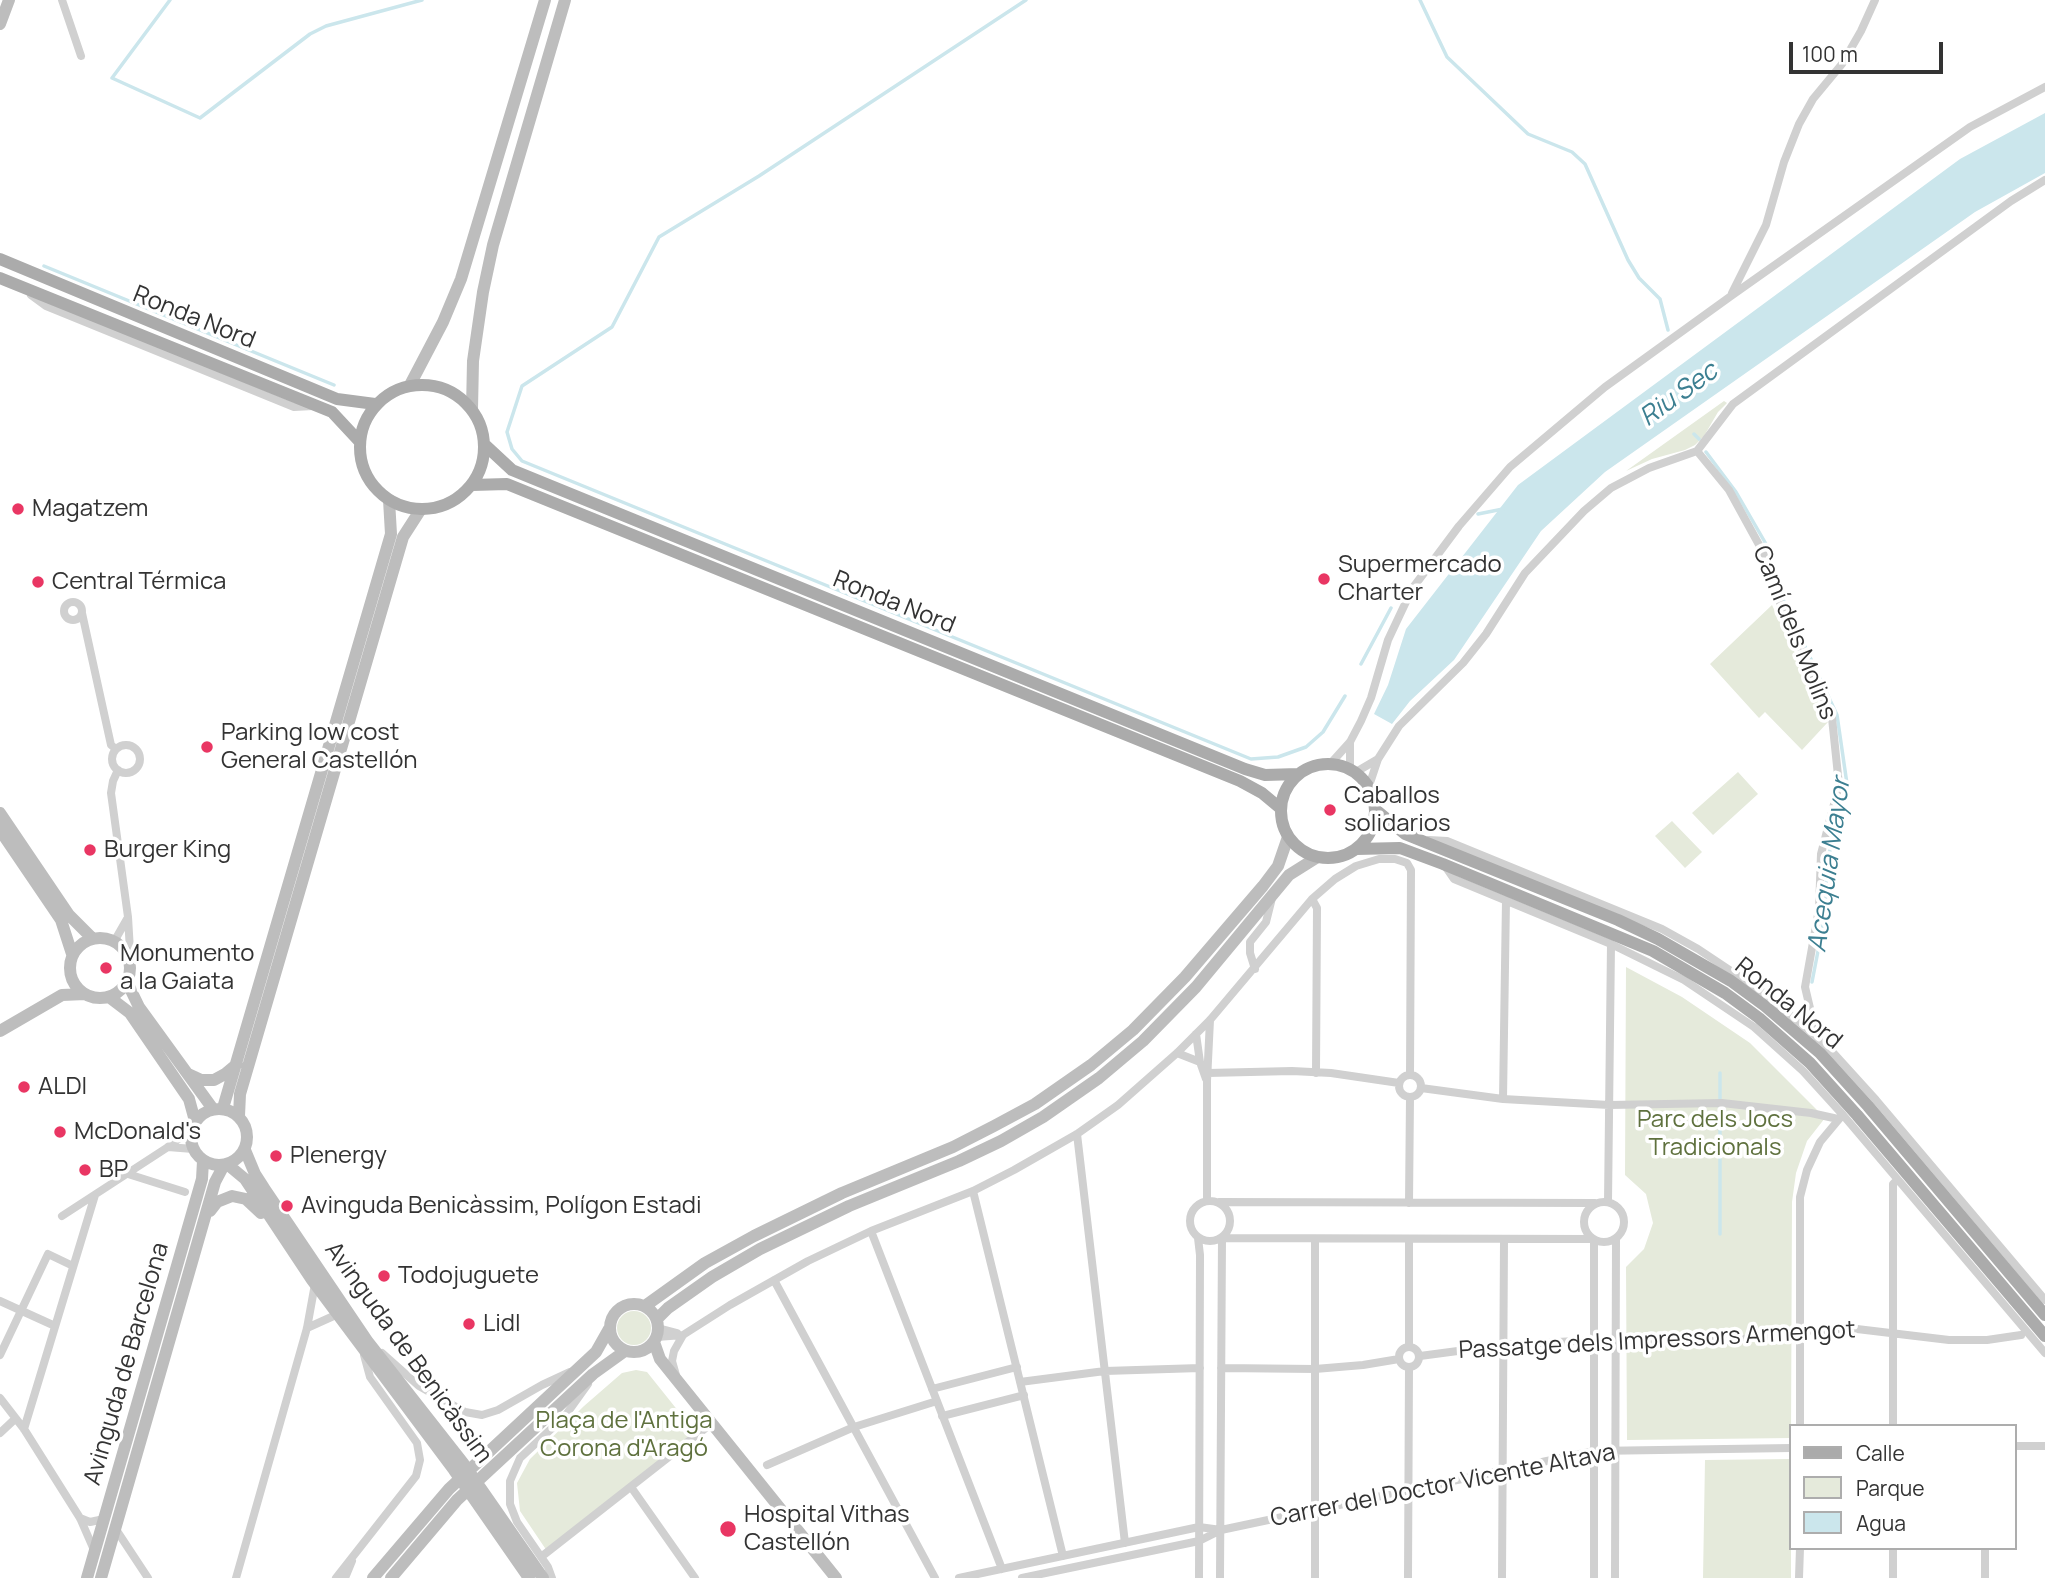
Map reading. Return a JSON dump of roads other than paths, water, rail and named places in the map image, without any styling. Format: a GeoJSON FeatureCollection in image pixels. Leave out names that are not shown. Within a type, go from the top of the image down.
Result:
{"type":"FeatureCollection","features":[{"type":"Feature","properties":{"kind":"main road"},"geometry":{"type":"LineString","coordinates":[[0,24],[9,0]]}},
{"type":"Feature","properties":{"kind":"main road"},"geometry":{"type":"LineString","coordinates":[[410,385],[443,322],[461,279],[545,0]]}},
{"type":"Feature","properties":{"kind":"main road"},"geometry":{"type":"LineString","coordinates":[[472,409],[473,361],[488,269],[565,0]]}},
{"type":"Feature","properties":{"kind":"main road","name":"Ronda Nord"},"geometry":{"type":"LineString","coordinates":[[0,259],[337,399],[375,404]]}},
{"type":"Feature","properties":{"kind":"main road","name":"Ronda Nord"},"geometry":{"type":"LineString","coordinates":[[4,279],[332,412],[359,441]]}},
{"type":"Feature","properties":{"kind":"main road"},"geometry":{"type":"LineString","coordinates":[[410,385],[432,385],[453,392],[472,409],[481,427],[484,444],[482,463],[472,485],[460,496],[442,506],[421,509],[403,507],[374,488],[362,468],[359,441],[364,422],[375,404],[388,393],[410,385]]}},
{"type":"Feature","properties":{"kind":"main road","name":"Ronda Nord"},"geometry":{"type":"LineString","coordinates":[[484,444],[512,470],[1245,769],[1265,775],[1298,774]]}},
{"type":"Feature","properties":{"kind":"main road","name":"Ronda Nord"},"geometry":{"type":"LineString","coordinates":[[472,485],[507,484],[1240,781],[1262,793],[1280,808]]}},
{"type":"Feature","properties":{"kind":"main road"},"geometry":{"type":"LineString","coordinates":[[193,1125],[203,1113],[218,1108],[237,1064],[390,534],[389,500]]}},
{"type":"Feature","properties":{"kind":"main road"},"geometry":{"type":"LineString","coordinates":[[109,997],[130,1013],[189,1099],[193,1149],[203,1161],[211,1164],[225,1165],[238,1158],[245,1150],[247,1133],[239,1116],[240,1094],[403,537],[421,509]]}},
{"type":"Feature","properties":{"kind":"main road"},"geometry":{"type":"LineString","coordinates":[[1331,764],[1353,770],[1369,786],[1376,810],[1372,830],[1356,849],[1339,858],[1316,858],[1299,849],[1288,837],[1280,808],[1286,789],[1298,774],[1314,765],[1331,764]]}},
{"type":"Feature","properties":{"kind":"main road","name":"Ronda Nord"},"geometry":{"type":"LineString","coordinates":[[1376,810],[1405,834],[1618,920],[1658,939],[1731,981],[1765,1006],[1820,1054],[1868,1106],[2045,1315]]}},
{"type":"Feature","properties":{"kind":"main road"},"geometry":{"type":"LineString","coordinates":[[0,813],[69,915],[92,938]]}},
{"type":"Feature","properties":{"kind":"main road"},"geometry":{"type":"LineString","coordinates":[[0,830],[61,920],[72,954],[71,976],[62,995]]}},
{"type":"Feature","properties":{"kind":"main road"},"geometry":{"type":"LineString","coordinates":[[373,1578],[449,1489],[596,1352],[609,1329],[612,1316],[621,1307],[633,1303],[645,1306],[705,1264],[754,1236],[832,1198],[953,1147],[1035,1104],[1091,1065],[1133,1030],[1185,977],[1278,866],[1288,837]]}},
{"type":"Feature","properties":{"kind":"main road","name":"Ronda Nord"},"geometry":{"type":"LineString","coordinates":[[1356,849],[1400,848],[1653,951],[1716,988],[1759,1018],[1811,1063],[1848,1104],[2045,1336]]}},
{"type":"Feature","properties":{"kind":"main road"},"geometry":{"type":"LineString","coordinates":[[640,1352],[656,1331],[668,1308],[712,1277],[760,1249],[849,1206],[959,1161],[1043,1117],[1099,1078],[1143,1041],[1196,987],[1289,875],[1316,858]]}},
{"type":"Feature","properties":{"kind":"main road"},"geometry":{"type":"LineString","coordinates":[[0,1031],[62,995],[109,997],[120,991],[127,982],[131,967],[126,950],[115,940],[92,938],[79,945],[72,954]]}},
{"type":"Feature","properties":{"kind":"main road"},"geometry":{"type":"LineString","coordinates":[[71,976],[76,986],[85,994]]}},
{"type":"Feature","properties":{"kind":"main road"},"geometry":{"type":"LineString","coordinates":[[127,982],[139,1006],[187,1073],[218,1108],[239,1116]]}},
{"type":"Feature","properties":{"kind":"main road"},"geometry":{"type":"LineString","coordinates":[[187,1073],[201,1080],[214,1080],[237,1064]]}},
{"type":"Feature","properties":{"kind":"main road","name":"Avinguda de Benicàssim"},"geometry":{"type":"LineString","coordinates":[[245,1150],[264,1188],[365,1344],[543,1578]]}},
{"type":"Feature","properties":{"kind":"main road","name":"Avinguda de Barcelona"},"geometry":{"type":"LineString","coordinates":[[87,1578],[202,1179],[203,1161]]}},
{"type":"Feature","properties":{"kind":"main road","name":"Avinguda de Benicàssim"},"geometry":{"type":"LineString","coordinates":[[225,1165],[245,1180],[315,1284],[365,1344]]}},
{"type":"Feature","properties":{"kind":"main road","name":"Avinguda de Barcelona"},"geometry":{"type":"LineString","coordinates":[[101,1578],[215,1182],[225,1165]]}},
{"type":"Feature","properties":{"kind":"main road"},"geometry":{"type":"LineString","coordinates":[[206,1215],[217,1202],[232,1196],[246,1199],[268,1216]]}},
{"type":"Feature","properties":{"kind":"main road"},"geometry":{"type":"LineString","coordinates":[[645,1306],[656,1331],[660,1359],[836,1578]]}},
{"type":"Feature","properties":{"kind":"main road"},"geometry":{"type":"LineString","coordinates":[[609,1329],[613,1342],[625,1351],[640,1352],[660,1359]]}},
{"type":"Feature","properties":{"kind":"main road"},"geometry":{"type":"LineString","coordinates":[[391,1578],[457,1500],[593,1374],[625,1351]]}},
{"type":"Feature","properties":{"kind":"main road","name":"Avinguda de Benicàssim"},"geometry":{"type":"LineString","coordinates":[[478,1494],[529,1578]]}},
{"type":"Feature","properties":{"kind":"street"},"geometry":{"type":"LineString","coordinates":[[62,0],[81,56]]}},
{"type":"Feature","properties":{"kind":"street"},"geometry":{"type":"LineString","coordinates":[[1731,296],[1766,225],[1784,162],[1799,124],[1813,99],[1842,64],[1875,0]]}},
{"type":"Feature","properties":{"kind":"street"},"geometry":{"type":"LineString","coordinates":[[1331,764],[1350,742],[1371,698],[1388,640],[1412,589],[1459,526],[1510,467],[1605,387],[1731,296],[1970,127],[2045,87]]}},
{"type":"Feature","properties":{"kind":"street"},"geometry":{"type":"LineString","coordinates":[[1369,786],[1378,760],[1399,726],[1463,663],[1486,634],[1525,573],[1584,511],[1611,488],[1649,468],[1697,451],[1732,404],[2011,201],[2045,180]]}},
{"type":"Feature","properties":{"kind":"street","name":"Camí dels Molins"},"geometry":{"type":"LineString","coordinates":[[1697,451],[1729,490],[1763,552],[1769,578],[1832,718],[1839,785],[1821,854],[1819,909],[1805,986],[1817,1038]]}},
{"type":"Feature","properties":{"kind":"street"},"geometry":{"type":"LineString","coordinates":[[86,635],[75,620],[68,619],[65,615],[66,604],[76,602],[82,607],[111,745],[116,749]]}},
{"type":"Feature","properties":{"kind":"street"},"geometry":{"type":"LineString","coordinates":[[75,620],[82,614]]}},
{"type":"Feature","properties":{"kind":"street"},"geometry":{"type":"LineString","coordinates":[[1350,742],[1353,770],[1378,760]]}},
{"type":"Feature","properties":{"kind":"street"},"geometry":{"type":"LineString","coordinates":[[130,745],[140,755],[136,769],[127,773],[118,770],[113,764],[112,756],[116,749],[130,745]]}},
{"type":"Feature","properties":{"kind":"street"},"geometry":{"type":"LineString","coordinates":[[118,770],[111,793],[128,917],[131,967]]}},
{"type":"Feature","properties":{"kind":"street","name":"Ronda Nord"},"geometry":{"type":"LineString","coordinates":[[1420,840],[1447,841],[1662,929],[1735,972],[1770,997],[1817,1038],[1877,1100],[2045,1300]]}},
{"type":"Feature","properties":{"kind":"street"},"geometry":{"type":"LineString","coordinates":[[677,1380],[672,1361],[683,1335],[774,1280],[871,1231],[973,1191],[1077,1134],[1118,1105],[1210,1020],[1312,899],[1335,879],[1356,866],[1379,859],[1395,859],[1408,863],[1411,870],[1410,1075]]}},
{"type":"Feature","properties":{"kind":"street","name":"Ronda Nord"},"geometry":{"type":"LineString","coordinates":[[1443,864],[1454,879],[1611,944],[1684,980],[1754,1027],[1803,1071],[2045,1353]]}},
{"type":"Feature","properties":{"kind":"street"},"geometry":{"type":"LineString","coordinates":[[1255,969],[1250,942],[1266,922],[1273,896]]}},
{"type":"Feature","properties":{"kind":"street"},"geometry":{"type":"LineString","coordinates":[[1312,899],[1317,908],[1316,1073]]}},
{"type":"Feature","properties":{"kind":"street"},"geometry":{"type":"LineString","coordinates":[[1503,1099],[1506,900]]}},
{"type":"Feature","properties":{"kind":"street"},"geometry":{"type":"LineString","coordinates":[[115,940],[128,917]]}},
{"type":"Feature","properties":{"kind":"street"},"geometry":{"type":"LineString","coordinates":[[1608,1202],[1611,944]]}},
{"type":"Feature","properties":{"kind":"street"},"geometry":{"type":"LineString","coordinates":[[1208,1200],[1210,1020]]}},
{"type":"Feature","properties":{"kind":"street"},"geometry":{"type":"LineString","coordinates":[[1196,1034],[1209,1048]]}},
{"type":"Feature","properties":{"kind":"street"},"geometry":{"type":"LineString","coordinates":[[1196,1034],[1200,1062],[1208,1077]]}},
{"type":"Feature","properties":{"kind":"street"},"geometry":{"type":"LineString","coordinates":[[1177,1053],[1200,1062]]}},
{"type":"Feature","properties":{"kind":"street"},"geometry":{"type":"LineString","coordinates":[[1208,1077],[1257,1070],[1316,1073],[1399,1083]]}},
{"type":"Feature","properties":{"kind":"street"},"geometry":{"type":"LineString","coordinates":[[1410,1075],[1419,1079],[1421,1088],[1417,1095],[1410,1097],[1401,1093],[1399,1083],[1403,1077],[1410,1075]]}},
{"type":"Feature","properties":{"kind":"street"},"geometry":{"type":"LineString","coordinates":[[1421,1088],[1503,1099],[1609,1105],[1720,1102],[1840,1117]]}},
{"type":"Feature","properties":{"kind":"street"},"geometry":{"type":"LineString","coordinates":[[1409,1203],[1410,1097]]}},
{"type":"Feature","properties":{"kind":"street"},"geometry":{"type":"LineString","coordinates":[[1800,1424],[1800,1197],[1807,1170],[1820,1142],[1840,1117]]}},
{"type":"Feature","properties":{"kind":"street"},"geometry":{"type":"LineString","coordinates":[[62,1216],[168,1147],[193,1125]]}},
{"type":"Feature","properties":{"kind":"street"},"geometry":{"type":"LineString","coordinates":[[1077,1134],[1125,1543]]}},
{"type":"Feature","properties":{"kind":"street"},"geometry":{"type":"LineString","coordinates":[[168,1147],[193,1149]]}},
{"type":"Feature","properties":{"kind":"street"},"geometry":{"type":"LineString","coordinates":[[128,1174],[185,1192]]}},
{"type":"Feature","properties":{"kind":"street"},"geometry":{"type":"LineString","coordinates":[[1893,1424],[1893,1184],[1897,1180]]}},
{"type":"Feature","properties":{"kind":"street"},"geometry":{"type":"LineString","coordinates":[[973,1191],[1063,1556]]}},
{"type":"Feature","properties":{"kind":"street"},"geometry":{"type":"LineString","coordinates":[[24,1429],[95,1195]]}},
{"type":"Feature","properties":{"kind":"street"},"geometry":{"type":"LineString","coordinates":[[1208,1200],[1219,1202],[1608,1202],[1619,1208],[1624,1218],[1623,1230],[1616,1239],[1605,1242],[1222,1238],[1210,1242],[1198,1238],[1190,1229],[1190,1216],[1196,1206],[1208,1200]]}},
{"type":"Feature","properties":{"kind":"street"},"geometry":{"type":"LineString","coordinates":[[1219,1202],[1229,1212],[1230,1226],[1222,1238],[1220,1578]]}},
{"type":"Feature","properties":{"kind":"street"},"geometry":{"type":"LineString","coordinates":[[1594,1578],[1593,1240],[1584,1228],[1585,1213],[1595,1203]]}},
{"type":"Feature","properties":{"kind":"street"},"geometry":{"type":"LineString","coordinates":[[871,1231],[1002,1569]]}},
{"type":"Feature","properties":{"kind":"street"},"geometry":{"type":"LineString","coordinates":[[1198,1238],[1199,1578]]}},
{"type":"Feature","properties":{"kind":"street"},"geometry":{"type":"LineString","coordinates":[[1615,1578],[1616,1239]]}},
{"type":"Feature","properties":{"kind":"street"},"geometry":{"type":"LineString","coordinates":[[1315,1240],[1315,1578]]}},
{"type":"Feature","properties":{"kind":"street"},"geometry":{"type":"LineString","coordinates":[[1409,1240],[1409,1346]]}},
{"type":"Feature","properties":{"kind":"street"},"geometry":{"type":"LineString","coordinates":[[1502,1578],[1504,1240]]}},
{"type":"Feature","properties":{"kind":"street"},"geometry":{"type":"LineString","coordinates":[[0,1355],[48,1254],[74,1266]]}},
{"type":"Feature","properties":{"kind":"street"},"geometry":{"type":"LineString","coordinates":[[774,1280],[935,1578]]}},
{"type":"Feature","properties":{"kind":"street"},"geometry":{"type":"LineString","coordinates":[[236,1578],[307,1328],[315,1284]]}},
{"type":"Feature","properties":{"kind":"street"},"geometry":{"type":"LineString","coordinates":[[0,1301],[55,1326]]}},
{"type":"Feature","properties":{"kind":"street"},"geometry":{"type":"LineString","coordinates":[[307,1328],[338,1314]]}},
{"type":"Feature","properties":{"kind":"street","name":"Passatge dels Impressors Armengot"},"geometry":{"type":"LineString","coordinates":[[1420,1356],[1503,1345],[1594,1340],[1730,1341],[1800,1331],[1857,1329],[1949,1340],[1987,1340],[2021,1335]]}},
{"type":"Feature","properties":{"kind":"street"},"geometry":{"type":"LineString","coordinates":[[656,1331],[683,1335]]}},
{"type":"Feature","properties":{"kind":"street"},"geometry":{"type":"LineString","coordinates":[[365,1344],[419,1386],[466,1412],[482,1415],[498,1410],[579,1368]]}},
{"type":"Feature","properties":{"kind":"street","name":"Avinguda de Benicàssim"},"geometry":{"type":"LineString","coordinates":[[356,1552],[416,1476],[420,1460],[417,1443],[370,1377],[365,1344]]}},
{"type":"Feature","properties":{"kind":"street"},"geometry":{"type":"LineString","coordinates":[[1409,1346],[1416,1349],[1420,1356],[1417,1364],[1409,1367],[1402,1365],[1399,1359],[1401,1350],[1409,1346]]}},
{"type":"Feature","properties":{"kind":"street"},"geometry":{"type":"LineString","coordinates":[[1221,1368],[1315,1369],[1399,1359]]}},
{"type":"Feature","properties":{"kind":"street"},"geometry":{"type":"LineString","coordinates":[[932,1389],[1017,1367]]}},
{"type":"Feature","properties":{"kind":"street"},"geometry":{"type":"LineString","coordinates":[[1409,1367],[1409,1578]]}},
{"type":"Feature","properties":{"kind":"street"},"geometry":{"type":"LineString","coordinates":[[1020,1382],[1105,1371],[1200,1368]]}},
{"type":"Feature","properties":{"kind":"street"},"geometry":{"type":"LineString","coordinates":[[552,1578],[517,1521],[510,1504],[510,1481],[520,1458],[565,1416],[579,1399],[593,1374]]}},
{"type":"Feature","properties":{"kind":"street"},"geometry":{"type":"LineString","coordinates":[[942,1416],[1024,1395]]}},
{"type":"Feature","properties":{"kind":"street"},"geometry":{"type":"LineString","coordinates":[[0,1398],[24,1429],[80,1518],[95,1552]]}},
{"type":"Feature","properties":{"kind":"street"},"geometry":{"type":"LineString","coordinates":[[767,1465],[854,1427],[937,1401]]}},
{"type":"Feature","properties":{"kind":"street"},"geometry":{"type":"LineString","coordinates":[[0,1433],[15,1419]]}},
{"type":"Feature","properties":{"kind":"street"},"geometry":{"type":"LineString","coordinates":[[541,1557],[633,1490],[712,1423]]}},
{"type":"Feature","properties":{"kind":"street"},"geometry":{"type":"LineString","coordinates":[[2017,1446],[2045,1446]]}},
{"type":"Feature","properties":{"kind":"street","name":"Carrer del Doctor Vicente Altava"},"geometry":{"type":"LineString","coordinates":[[1022,1578],[1068,1573],[1199,1541],[1221,1530],[1594,1451],[1790,1448]]}},
{"type":"Feature","properties":{"kind":"street"},"geometry":{"type":"LineString","coordinates":[[633,1490],[695,1578]]}},
{"type":"Feature","properties":{"kind":"street"},"geometry":{"type":"LineString","coordinates":[[80,1518],[90,1522],[104,1519]]}},
{"type":"Feature","properties":{"kind":"street","name":"Carrer del Doctor Vicente Altava"},"geometry":{"type":"LineString","coordinates":[[958,1578],[1199,1527],[1221,1530]]}},
{"type":"Feature","properties":{"kind":"street"},"geometry":{"type":"LineString","coordinates":[[115,1528],[148,1578]]}},
{"type":"Feature","properties":{"kind":"street"},"geometry":{"type":"LineString","coordinates":[[1799,1578],[1800,1550]]}},
{"type":"Feature","properties":{"kind":"street"},"geometry":{"type":"LineString","coordinates":[[1893,1550],[1893,1578]]}},
{"type":"Feature","properties":{"kind":"street"},"geometry":{"type":"LineString","coordinates":[[1985,1550],[1985,1578]]}},
{"type":"Feature","properties":{"kind":"street"},"geometry":{"type":"LineString","coordinates":[[336,1578],[356,1552]]}},
{"type":"Feature","properties":{"kind":"street"},"geometry":{"type":"LineString","coordinates":[[345,1578],[356,1552]]}},
{"type":"Feature","properties":{"kind":"water","name":"Riu Sec"},"geometry":{"type":"Polygon","coordinates":[[[2045,113],[2045,173],[1975,212],[1605,472],[1541,531],[1454,660],[1410,701],[1392,724],[1374,714],[1388,685],[1406,629],[1518,485],[1960,159],[2045,113]]]}},
{"type":"Feature","properties":{"kind":"waterway"},"geometry":{"type":"LineString","coordinates":[[170,0],[112,78],[200,118],[310,34],[326,26],[422,0]]}},
{"type":"Feature","properties":{"kind":"waterway"},"geometry":{"type":"LineString","coordinates":[[1026,0],[759,176],[659,237],[612,327],[522,386],[507,432],[512,449],[522,461],[1251,759],[1278,757],[1306,747],[1323,732],[1345,696]]}},
{"type":"Feature","properties":{"kind":"waterway","name":"Acequia Mayor"},"geometry":{"type":"LineString","coordinates":[[1420,0],[1447,57],[1528,134],[1572,152],[1585,164],[1628,260],[1639,278],[1660,299],[1668,330]]}},
{"type":"Feature","properties":{"kind":"waterway"},"geometry":{"type":"LineString","coordinates":[[44,266],[334,385]]}},
{"type":"Feature","properties":{"kind":"waterway","name":"Acequia Mayor"},"geometry":{"type":"LineString","coordinates":[[1694,434],[1699,439]]}},
{"type":"Feature","properties":{"kind":"waterway","name":"Acequia Mayor"},"geometry":{"type":"LineString","coordinates":[[1706,452],[1736,492],[1766,544]]}},
{"type":"Feature","properties":{"kind":"waterway"},"geometry":{"type":"LineString","coordinates":[[1478,514],[1503,509]]}},
{"type":"Feature","properties":{"kind":"waterway","name":"Acequia Mayor"},"geometry":{"type":"LineString","coordinates":[[1770,553],[1774,580],[1837,715],[1847,784],[1827,862],[1825,915],[1812,982]]}},
{"type":"Feature","properties":{"kind":"waterway"},"geometry":{"type":"LineString","coordinates":[[1361,664],[1391,608]]}},
{"type":"Feature","properties":{"kind":"waterway"},"geometry":{"type":"LineString","coordinates":[[1720,1073],[1720,1234]]}},
{"type":"Feature","properties":{"kind":"place","name":"Magatzem"},"geometry":{"type":"Point","coordinates":[18,509]}},
{"type":"Feature","properties":{"kind":"place","name":"Supermercado Charter"},"geometry":{"type":"Point","coordinates":[1324,579]}},
{"type":"Feature","properties":{"kind":"place","name":"Central Térmica"},"geometry":{"type":"Point","coordinates":[38,582]}},
{"type":"Feature","properties":{"kind":"place","name":"Parking low cost General Castellón"},"geometry":{"type":"Point","coordinates":[207,747]}},
{"type":"Feature","properties":{"kind":"place","name":"Caballos solidarios"},"geometry":{"type":"Point","coordinates":[1330,810]}},
{"type":"Feature","properties":{"kind":"place","name":"Burger King"},"geometry":{"type":"Point","coordinates":[90,850]}},
{"type":"Feature","properties":{"kind":"place","name":"Monumento a la Gaiata"},"geometry":{"type":"Point","coordinates":[106,968]}},
{"type":"Feature","properties":{"kind":"place","name":"ALDI"},"geometry":{"type":"Point","coordinates":[24,1087]}},
{"type":"Feature","properties":{"kind":"place","name":"McDonald's"},"geometry":{"type":"Point","coordinates":[60,1132]}},
{"type":"Feature","properties":{"kind":"place","name":"Plenergy"},"geometry":{"type":"Point","coordinates":[276,1156]}},
{"type":"Feature","properties":{"kind":"place","name":"BP"},"geometry":{"type":"Point","coordinates":[85,1170]}},
{"type":"Feature","properties":{"kind":"place","name":"Avinguda Benicàssim, Polígon Estadi"},"geometry":{"type":"Point","coordinates":[287,1206]}},
{"type":"Feature","properties":{"kind":"place","name":"Todojuguete"},"geometry":{"type":"Point","coordinates":[384,1276]}},
{"type":"Feature","properties":{"kind":"place","name":"Lidl"},"geometry":{"type":"Point","coordinates":[469,1324]}},
{"type":"Feature","properties":{"kind":"place","name":"Hospital Vithas Castellón"},"geometry":{"type":"Point","coordinates":[728,1529]}},
{"type":"Feature","properties":{"kind":"park label","name":"Parc dels Jocs Tradicionals"},"geometry":{"type":"Point","coordinates":[1715,1134]}},
{"type":"Feature","properties":{"kind":"park label","name":"Plaça de l'Antiga Corona d'Aragó"},"geometry":{"type":"Point","coordinates":[624,1435]}}]}
